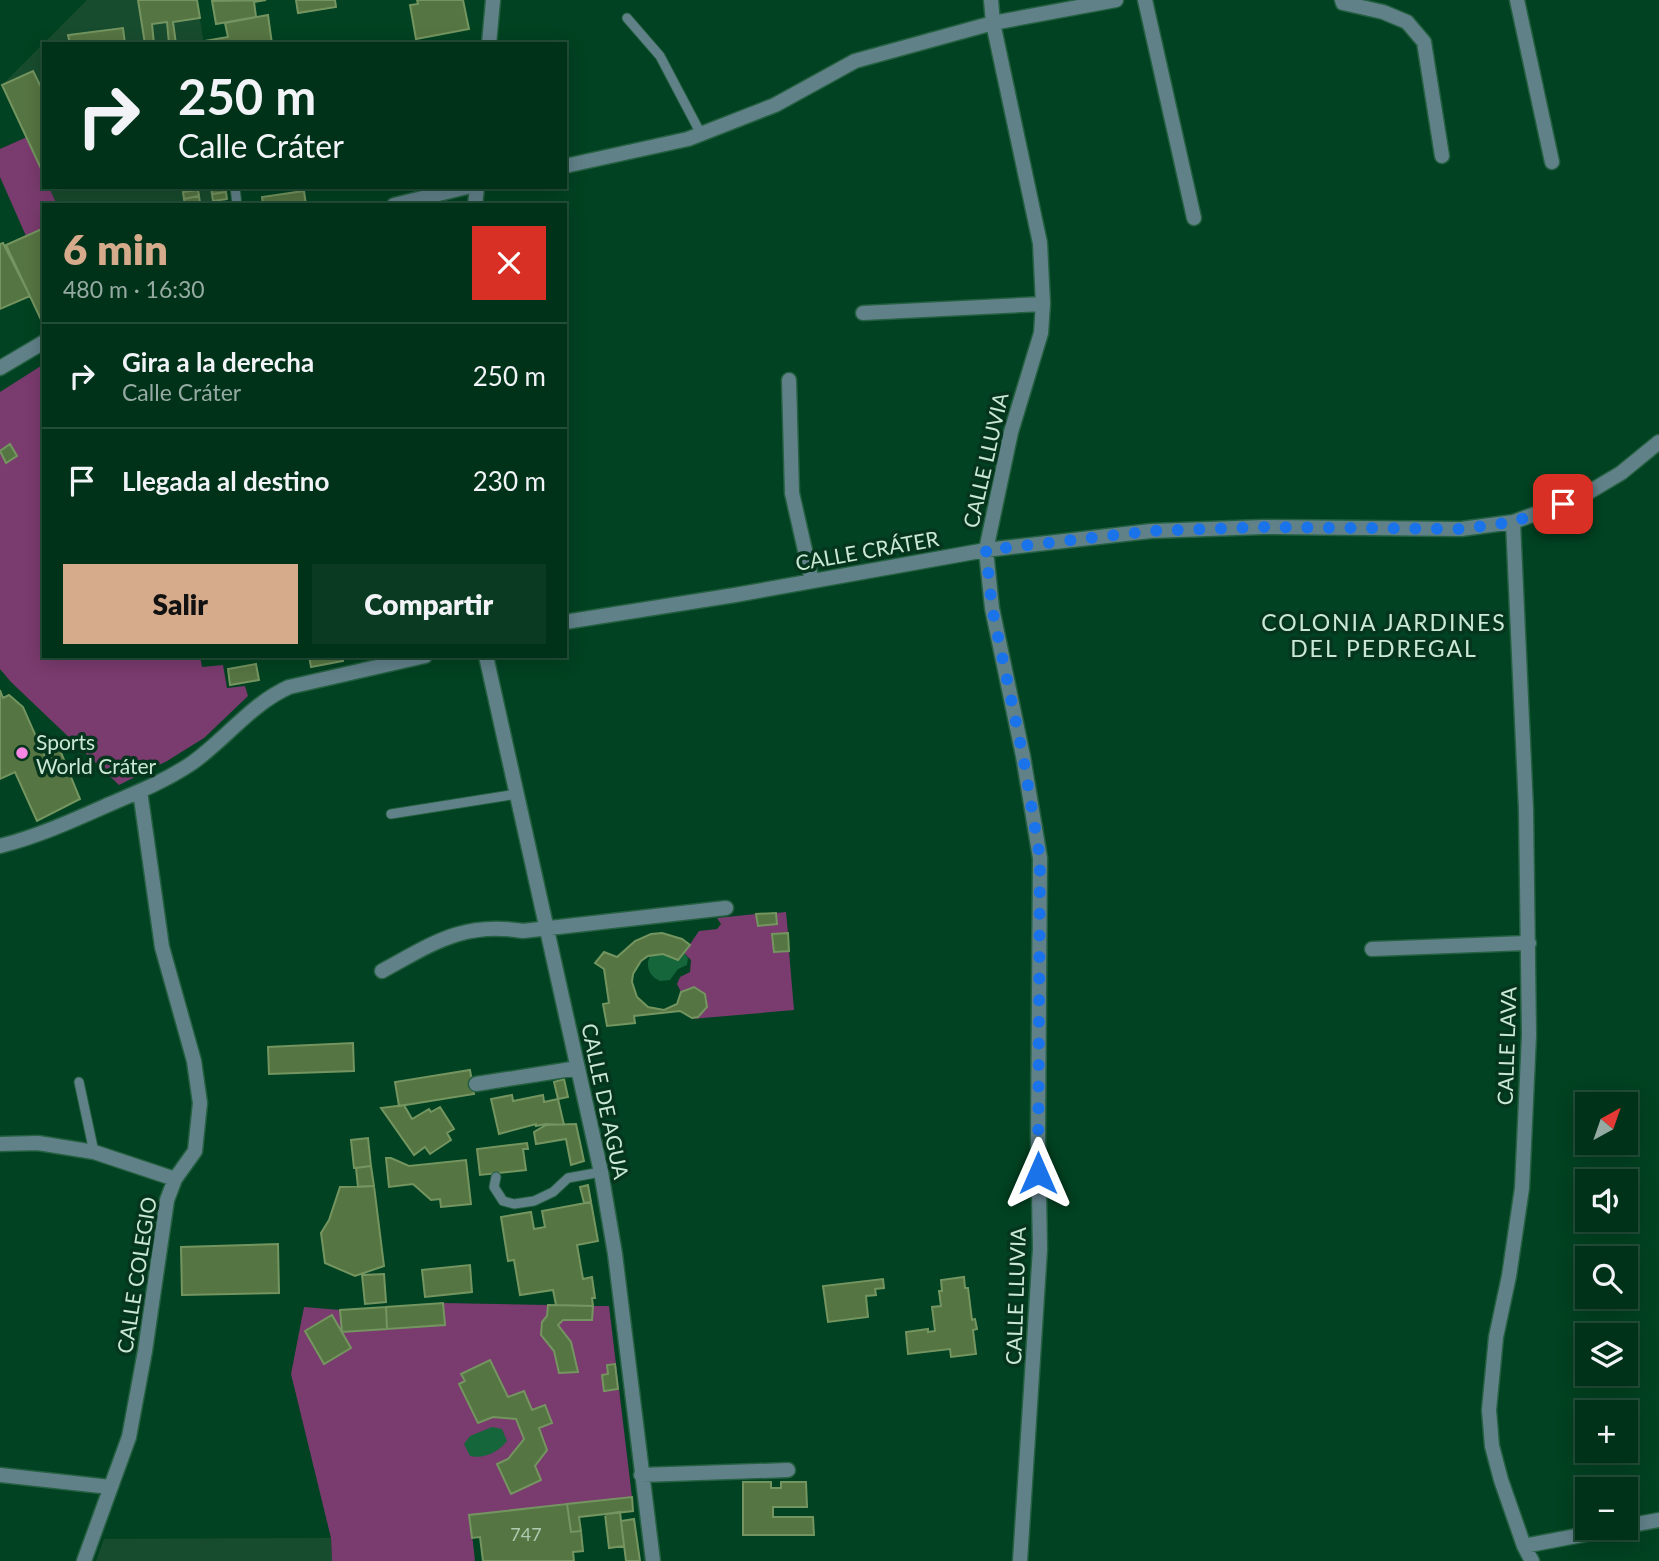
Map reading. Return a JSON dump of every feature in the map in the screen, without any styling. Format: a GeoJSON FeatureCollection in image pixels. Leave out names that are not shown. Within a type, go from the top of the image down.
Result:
{"type":"FeatureCollection","features":[{"type":"Feature","properties":{"kind":"street"},"geometry":{"type":"LineString","coordinates":[[489,42],[492,0]]}},
{"type":"Feature","properties":{"kind":"street","name":"CALLE LLUVIA"},"geometry":{"type":"LineString","coordinates":[[991,0],[993,23],[1040,243],[1043,304],[1041,333],[1011,432],[986,550],[992,608],[1023,756],[1040,858],[1040,1249],[1020,1561]]}},
{"type":"Feature","properties":{"kind":"street"},"geometry":{"type":"LineString","coordinates":[[567,166],[688,139],[775,105],[855,61],[993,23],[1116,0]]}},
{"type":"Feature","properties":{"kind":"street"},"geometry":{"type":"LineString","coordinates":[[1145,0],[1194,218]]}},
{"type":"Feature","properties":{"kind":"street"},"geometry":{"type":"LineString","coordinates":[[1342,0],[1343,3],[1383,12],[1406,22],[1424,42],[1442,156]]}},
{"type":"Feature","properties":{"kind":"street"},"geometry":{"type":"LineString","coordinates":[[1517,0],[1552,162]]}},
{"type":"Feature","properties":{"kind":"street"},"geometry":{"type":"LineString","coordinates":[[402,203],[459,189]]}},
{"type":"Feature","properties":{"kind":"street"},"geometry":{"type":"LineString","coordinates":[[863,313],[1043,304]]}},
{"type":"Feature","properties":{"kind":"street"},"geometry":{"type":"LineString","coordinates":[[0,368],[42,343]]}},
{"type":"Feature","properties":{"kind":"street"},"geometry":{"type":"LineString","coordinates":[[789,380],[792,493],[813,581]]}},
{"type":"Feature","properties":{"kind":"street","name":"CALLE CRÁTER"},"geometry":{"type":"LineString","coordinates":[[567,622],[986,550],[1151,531],[1264,527],[1461,529],[1513,522],[1579,498],[1621,472],[1659,442]]}},
{"type":"Feature","properties":{"kind":"street","name":"CALLE LAVA"},"geometry":{"type":"LineString","coordinates":[[1513,522],[1529,943],[1529,1035],[1522,1188],[1509,1276],[1496,1337],[1489,1410],[1492,1446],[1501,1480],[1524,1546],[1532,1561]]}},
{"type":"Feature","properties":{"kind":"street"},"geometry":{"type":"LineString","coordinates":[[0,846],[52,829],[141,791],[190,764],[271,695],[289,687],[416,658]]}},
{"type":"Feature","properties":{"kind":"street","name":"CALLE DE AGUA"},"geometry":{"type":"LineString","coordinates":[[486,658],[601,1172],[615,1254],[653,1561]]}},
{"type":"Feature","properties":{"kind":"street","name":"CALLE COLEGIO"},"geometry":{"type":"LineString","coordinates":[[84,1561],[129,1437],[145,1351],[167,1200],[175,1179],[195,1151],[200,1103],[194,1061],[162,947],[141,791]]}},
{"type":"Feature","properties":{"kind":"street"},"geometry":{"type":"LineString","coordinates":[[382,971],[445,937],[484,928],[523,931],[726,908]]}},
{"type":"Feature","properties":{"kind":"street"},"geometry":{"type":"LineString","coordinates":[[1372,950],[1529,943]]}},
{"type":"Feature","properties":{"kind":"street"},"geometry":{"type":"LineString","coordinates":[[476,1084],[578,1068]]}},
{"type":"Feature","properties":{"kind":"street"},"geometry":{"type":"LineString","coordinates":[[0,1143],[38,1143],[94,1152],[175,1179]]}},
{"type":"Feature","properties":{"kind":"street"},"geometry":{"type":"LineString","coordinates":[[641,1475],[788,1470]]}},
{"type":"Feature","properties":{"kind":"street"},"geometry":{"type":"LineString","coordinates":[[0,1475],[110,1488]]}},
{"type":"Feature","properties":{"kind":"street"},"geometry":{"type":"LineString","coordinates":[[1638,1524],[1659,1520]]}},
{"type":"Feature","properties":{"kind":"street"},"geometry":{"type":"LineString","coordinates":[[1524,1546],[1575,1536]]}},
{"type":"Feature","properties":{"kind":"lane"},"geometry":{"type":"LineString","coordinates":[[627,18],[660,56],[701,134]]}},
{"type":"Feature","properties":{"kind":"lane"},"geometry":{"type":"LineString","coordinates":[[391,814],[517,794]]}},
{"type":"Feature","properties":{"kind":"lane"},"geometry":{"type":"LineString","coordinates":[[79,1082],[94,1152]]}},
{"type":"Feature","properties":{"kind":"lane"},"geometry":{"type":"LineString","coordinates":[[496,1177],[495,1188],[499,1197],[508,1203],[524,1203],[544,1197],[568,1178],[601,1172]]}},
{"type":"Feature","properties":{"kind":"shaded area"},"geometry":{"type":"Polygon","coordinates":[[[87,0],[197,0],[204,42],[45,42],[87,0]]]}},
{"type":"Feature","properties":{"kind":"shaded area"},"geometry":{"type":"Polygon","coordinates":[[[42,45],[42,171],[2,85],[42,45]]]}},
{"type":"Feature","properties":{"kind":"shaded area"},"geometry":{"type":"Polygon","coordinates":[[[27,137],[42,171],[42,189],[50,189],[56,203],[42,203],[42,229],[26,236],[0,177],[0,149],[27,137]]]}},
{"type":"Feature","properties":{"kind":"shaded area"},"geometry":{"type":"Polygon","coordinates":[[[50,189],[225,189],[228,203],[56,203],[50,189]]]}},
{"type":"Feature","properties":{"kind":"shaded area"},"geometry":{"type":"Polygon","coordinates":[[[42,365],[42,658],[200,658],[202,667],[223,665],[227,688],[245,686],[248,696],[204,738],[167,761],[119,785],[0,669],[0,392],[42,365]]]}},
{"type":"Feature","properties":{"kind":"shaded area"},"geometry":{"type":"Polygon","coordinates":[[[786,912],[788,933],[772,934],[774,951],[789,951],[794,1010],[692,1019],[705,1010],[705,994],[694,987],[681,992],[677,984],[680,977],[690,972],[691,960],[684,953],[699,931],[717,929],[721,924],[717,918],[756,914],[758,926],[777,924],[776,913],[786,912]]]}},
{"type":"Feature","properties":{"kind":"shaded area"},"geometry":{"type":"Polygon","coordinates":[[[684,953],[688,958],[687,965],[678,969],[670,980],[660,981],[651,974],[648,967],[650,956],[663,954],[678,960],[684,953]]]}},
{"type":"Feature","properties":{"kind":"shaded area"},"geometry":{"type":"Polygon","coordinates":[[[443,1303],[548,1305],[541,1335],[554,1351],[560,1373],[578,1372],[571,1342],[558,1325],[563,1320],[592,1320],[593,1306],[609,1306],[632,1497],[470,1515],[475,1561],[332,1561],[331,1538],[291,1374],[304,1307],[340,1310],[342,1332],[444,1325],[443,1303]],[[332,1316],[305,1331],[324,1364],[351,1347],[332,1316]]]}},
{"type":"Feature","properties":{"kind":"shaded area"},"geometry":{"type":"Polygon","coordinates":[[[492,1427],[502,1429],[507,1441],[491,1454],[470,1456],[464,1444],[470,1436],[492,1427]]]}},
{"type":"Feature","properties":{"kind":"shaded area"},"geometry":{"type":"Polygon","coordinates":[[[331,1538],[332,1561],[96,1561],[104,1539],[331,1538]]]}},
{"type":"Feature","properties":{"kind":"building"},"geometry":{"type":"Polygon","coordinates":[[[138,0],[197,0],[200,18],[173,22],[176,42],[169,42],[167,22],[152,24],[154,42],[145,42],[138,0]]]}},
{"type":"Feature","properties":{"kind":"building"},"geometry":{"type":"Polygon","coordinates":[[[266,0],[254,2],[256,17],[216,24],[212,1],[266,0]]]}},
{"type":"Feature","properties":{"kind":"building"},"geometry":{"type":"Polygon","coordinates":[[[296,0],[335,0],[336,7],[298,13],[296,0]]]}},
{"type":"Feature","properties":{"kind":"building"},"geometry":{"type":"Polygon","coordinates":[[[417,0],[463,0],[469,29],[416,39],[410,5],[418,4],[417,0]]]}},
{"type":"Feature","properties":{"kind":"building"},"geometry":{"type":"Polygon","coordinates":[[[268,15],[272,42],[204,42],[228,37],[225,23],[268,15]]]}},
{"type":"Feature","properties":{"kind":"building"},"geometry":{"type":"Polygon","coordinates":[[[123,28],[125,42],[70,42],[68,35],[123,28]]]}},
{"type":"Feature","properties":{"kind":"building"},"geometry":{"type":"Polygon","coordinates":[[[33,71],[42,89],[42,171],[2,85],[33,71]]]}},
{"type":"Feature","properties":{"kind":"building"},"geometry":{"type":"Polygon","coordinates":[[[211,189],[225,189],[226,192],[212,194],[211,189]]]}},
{"type":"Feature","properties":{"kind":"building"},"geometry":{"type":"Polygon","coordinates":[[[198,190],[199,196],[184,199],[183,192],[198,190]]]}},
{"type":"Feature","properties":{"kind":"building"},"geometry":{"type":"Polygon","coordinates":[[[304,191],[306,203],[263,203],[262,197],[304,191]]]}},
{"type":"Feature","properties":{"kind":"building"},"geometry":{"type":"Polygon","coordinates":[[[226,192],[227,199],[213,201],[212,194],[226,192]]]}},
{"type":"Feature","properties":{"kind":"building"},"geometry":{"type":"Polygon","coordinates":[[[199,196],[200,203],[185,203],[184,199],[199,196]]]}},
{"type":"Feature","properties":{"kind":"building"},"geometry":{"type":"Polygon","coordinates":[[[42,229],[42,322],[6,245],[42,229]]]}},
{"type":"Feature","properties":{"kind":"building"},"geometry":{"type":"Polygon","coordinates":[[[3,243],[30,296],[0,309],[0,244],[3,243]]]}},
{"type":"Feature","properties":{"kind":"building"},"geometry":{"type":"Polygon","coordinates":[[[10,444],[17,456],[6,463],[0,451],[10,444]]]}},
{"type":"Feature","properties":{"kind":"building"},"geometry":{"type":"Polygon","coordinates":[[[309,658],[342,658],[343,661],[311,667],[309,658]]]}},
{"type":"Feature","properties":{"kind":"building"},"geometry":{"type":"Polygon","coordinates":[[[256,664],[259,680],[230,685],[228,669],[256,664]]]}},
{"type":"Feature","properties":{"kind":"building","name":"Sports World Cráter"},"geometry":{"type":"Polygon","coordinates":[[[0,690],[3,698],[9,695],[23,707],[45,757],[60,750],[80,799],[37,821],[15,772],[0,779],[0,690]]]}},
{"type":"Feature","properties":{"kind":"building"},"geometry":{"type":"Polygon","coordinates":[[[776,913],[777,924],[758,926],[756,914],[776,913]]]}},
{"type":"Feature","properties":{"kind":"building"},"geometry":{"type":"Polygon","coordinates":[[[662,933],[682,939],[690,945],[678,960],[663,954],[648,956],[641,961],[633,974],[632,982],[637,997],[648,1007],[664,1010],[677,1004],[681,992],[694,987],[705,994],[707,1007],[698,1017],[692,1018],[680,1011],[634,1016],[635,1023],[607,1026],[603,1004],[609,1003],[604,969],[595,963],[604,952],[617,957],[635,941],[651,934],[662,933]]]}},
{"type":"Feature","properties":{"kind":"building"},"geometry":{"type":"Polygon","coordinates":[[[788,933],[789,951],[774,952],[772,934],[788,933]]]}},
{"type":"Feature","properties":{"kind":"building"},"geometry":{"type":"Polygon","coordinates":[[[353,1043],[354,1071],[269,1074],[268,1047],[353,1043]]]}},
{"type":"Feature","properties":{"kind":"building"},"geometry":{"type":"Polygon","coordinates":[[[470,1070],[474,1094],[399,1106],[395,1082],[470,1070]]]}},
{"type":"Feature","properties":{"kind":"building"},"geometry":{"type":"Polygon","coordinates":[[[564,1079],[568,1097],[558,1099],[554,1082],[564,1079]]]}},
{"type":"Feature","properties":{"kind":"building"},"geometry":{"type":"Polygon","coordinates":[[[512,1095],[513,1101],[543,1095],[544,1102],[558,1099],[564,1125],[536,1124],[499,1134],[491,1099],[512,1095]]]}},
{"type":"Feature","properties":{"kind":"building"},"geometry":{"type":"Polygon","coordinates":[[[404,1105],[412,1119],[429,1109],[431,1112],[440,1107],[454,1129],[447,1133],[451,1140],[430,1154],[425,1147],[414,1155],[381,1108],[404,1105]]]}},
{"type":"Feature","properties":{"kind":"building"},"geometry":{"type":"Polygon","coordinates":[[[576,1124],[584,1161],[571,1165],[566,1139],[536,1144],[534,1132],[546,1125],[576,1124]]]}},
{"type":"Feature","properties":{"kind":"building"},"geometry":{"type":"Polygon","coordinates":[[[368,1138],[371,1166],[354,1168],[351,1140],[368,1138]]]}},
{"type":"Feature","properties":{"kind":"building"},"geometry":{"type":"Polygon","coordinates":[[[527,1143],[528,1149],[523,1149],[526,1170],[480,1175],[477,1149],[527,1143]]]}},
{"type":"Feature","properties":{"kind":"building"},"geometry":{"type":"Polygon","coordinates":[[[386,1158],[409,1166],[466,1160],[471,1204],[441,1207],[440,1199],[431,1200],[413,1184],[389,1187],[386,1158]]]}},
{"type":"Feature","properties":{"kind":"building"},"geometry":{"type":"Polygon","coordinates":[[[371,1166],[374,1186],[358,1187],[356,1168],[371,1166]]]}},
{"type":"Feature","properties":{"kind":"building"},"geometry":{"type":"Polygon","coordinates":[[[588,1185],[591,1202],[584,1203],[580,1187],[588,1185]]]}},
{"type":"Feature","properties":{"kind":"building"},"geometry":{"type":"Polygon","coordinates":[[[374,1186],[384,1266],[355,1276],[325,1263],[321,1233],[329,1220],[340,1187],[374,1186]]]}},
{"type":"Feature","properties":{"kind":"building"},"geometry":{"type":"Polygon","coordinates":[[[591,1202],[598,1241],[577,1245],[583,1279],[592,1277],[595,1298],[592,1298],[593,1306],[556,1305],[553,1290],[520,1295],[514,1260],[508,1261],[501,1217],[531,1212],[534,1229],[545,1227],[542,1211],[591,1202]]]}},
{"type":"Feature","properties":{"kind":"building"},"geometry":{"type":"Polygon","coordinates":[[[278,1244],[279,1293],[182,1295],[181,1247],[278,1244]]]}},
{"type":"Feature","properties":{"kind":"building"},"geometry":{"type":"Polygon","coordinates":[[[470,1265],[472,1292],[425,1297],[422,1270],[470,1265]]]}},
{"type":"Feature","properties":{"kind":"building"},"geometry":{"type":"Polygon","coordinates":[[[384,1274],[386,1302],[365,1304],[362,1275],[384,1274]]]}},
{"type":"Feature","properties":{"kind":"building"},"geometry":{"type":"Polygon","coordinates":[[[964,1277],[972,1320],[975,1319],[977,1329],[973,1330],[976,1354],[951,1357],[950,1349],[908,1354],[906,1332],[928,1329],[928,1332],[935,1331],[932,1307],[941,1306],[941,1280],[964,1277]]]}},
{"type":"Feature","properties":{"kind":"building"},"geometry":{"type":"Polygon","coordinates":[[[883,1279],[884,1288],[875,1289],[876,1295],[866,1296],[868,1317],[828,1322],[823,1286],[883,1279]]]}},
{"type":"Feature","properties":{"kind":"building"},"geometry":{"type":"Polygon","coordinates":[[[443,1303],[445,1325],[387,1329],[386,1307],[443,1303]]]}},
{"type":"Feature","properties":{"kind":"building"},"geometry":{"type":"Polygon","coordinates":[[[548,1305],[593,1306],[592,1320],[563,1320],[558,1325],[571,1342],[578,1372],[559,1373],[554,1351],[541,1335],[548,1305]]]}},
{"type":"Feature","properties":{"kind":"building"},"geometry":{"type":"Polygon","coordinates":[[[386,1307],[387,1329],[342,1332],[340,1310],[386,1307]]]}},
{"type":"Feature","properties":{"kind":"building"},"geometry":{"type":"Polygon","coordinates":[[[332,1315],[351,1348],[324,1364],[305,1331],[332,1315]]]}},
{"type":"Feature","properties":{"kind":"building"},"geometry":{"type":"Polygon","coordinates":[[[490,1360],[508,1397],[524,1391],[532,1410],[545,1405],[552,1423],[539,1428],[547,1450],[535,1466],[541,1480],[511,1494],[497,1464],[508,1459],[524,1439],[516,1419],[493,1417],[478,1423],[459,1384],[465,1381],[461,1374],[490,1360]]]}},
{"type":"Feature","properties":{"kind":"building"},"geometry":{"type":"Polygon","coordinates":[[[615,1364],[618,1389],[604,1391],[602,1375],[608,1374],[607,1365],[615,1364]]]}},
{"type":"Feature","properties":{"kind":"building"},"geometry":{"type":"Polygon","coordinates":[[[743,1482],[771,1482],[771,1488],[781,1488],[781,1482],[806,1482],[807,1507],[773,1507],[773,1517],[813,1517],[814,1535],[743,1535],[743,1482]]]}},
{"type":"Feature","properties":{"kind":"building"},"geometry":{"type":"Polygon","coordinates":[[[632,1497],[633,1511],[579,1517],[581,1531],[571,1532],[567,1504],[632,1497]]]}},
{"type":"Feature","properties":{"kind":"building"},"geometry":{"type":"Polygon","coordinates":[[[567,1504],[571,1532],[581,1531],[583,1551],[573,1552],[574,1561],[483,1561],[480,1537],[472,1538],[469,1515],[567,1504]]]}},
{"type":"Feature","properties":{"kind":"building"},"geometry":{"type":"Polygon","coordinates":[[[620,1512],[624,1546],[609,1548],[605,1514],[620,1512]]]}},
{"type":"Feature","properties":{"kind":"building"},"geometry":{"type":"Polygon","coordinates":[[[634,1519],[640,1561],[626,1561],[621,1521],[634,1519]]]}},
{"type":"Feature","properties":{"kind":"place","name":"Sports World Cráter"},"geometry":{"type":"Point","coordinates":[22,753]}},
{"type":"Feature","properties":{"kind":"district","name":"COLONIA JARDINES DEL PEDREGAL"},"geometry":{"type":"Point","coordinates":[1384,635]}},
{"type":"Feature","properties":{"kind":"route"},"geometry":{"type":"LineString","coordinates":[[1038,1173],[1040,858],[1023,756],[992,608],[986,550],[1151,531],[1264,527],[1461,529],[1513,522],[1563,504]]}}]}
